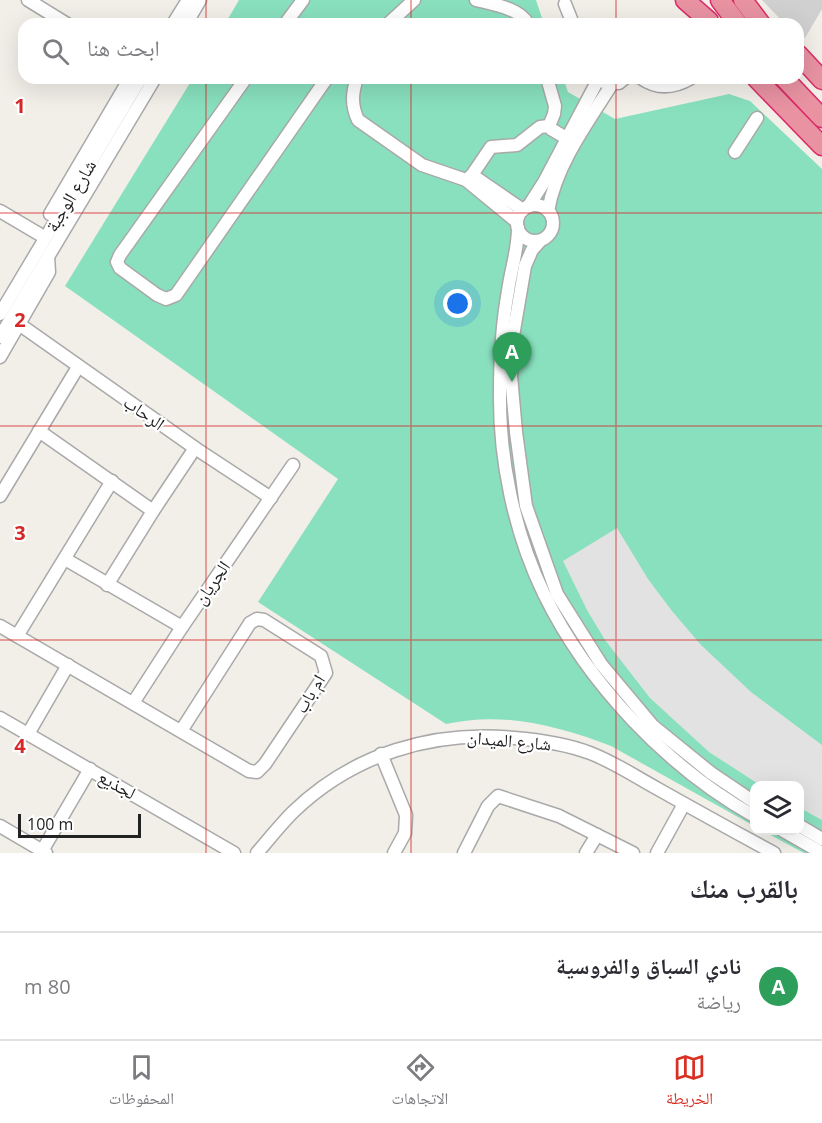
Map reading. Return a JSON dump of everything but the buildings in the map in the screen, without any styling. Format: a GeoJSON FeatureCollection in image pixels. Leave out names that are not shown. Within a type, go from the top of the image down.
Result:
{"type":"FeatureCollection","features":[{"type":"Feature","properties":{"kind":"highway"},"geometry":{"type":"LineString","coordinates":[[685,0],[705,18]]}},
{"type":"Feature","properties":{"kind":"highway"},"geometry":{"type":"LineString","coordinates":[[696,0],[707,18]]}},
{"type":"Feature","properties":{"kind":"highway"},"geometry":{"type":"LineString","coordinates":[[720,0],[734,18]]}},
{"type":"Feature","properties":{"kind":"highway"},"geometry":{"type":"LineString","coordinates":[[743,0],[756,18]]}},
{"type":"Feature","properties":{"kind":"highway"},"geometry":{"type":"LineString","coordinates":[[757,0],[770,18]]}},
{"type":"Feature","properties":{"kind":"highway"},"geometry":{"type":"LineString","coordinates":[[804,60],[822,80]]}},
{"type":"Feature","properties":{"kind":"highway"},"geometry":{"type":"LineString","coordinates":[[804,76],[822,96]]}},
{"type":"Feature","properties":{"kind":"highway"},"geometry":{"type":"LineString","coordinates":[[762,84],[822,146]]}},
{"type":"Feature","properties":{"kind":"highway"},"geometry":{"type":"LineString","coordinates":[[790,84],[822,118]]}},
{"type":"Feature","properties":{"kind":"street"},"geometry":{"type":"LineString","coordinates":[[28,0],[57,18]]}},
{"type":"Feature","properties":{"kind":"street"},"geometry":{"type":"LineString","coordinates":[[190,18],[200,0]]}},
{"type":"Feature","properties":{"kind":"street"},"geometry":{"type":"LineString","coordinates":[[290,18],[303,0]]}},
{"type":"Feature","properties":{"kind":"street"},"geometry":{"type":"LineString","coordinates":[[394,18],[414,0]]}},
{"type":"Feature","properties":{"kind":"street"},"geometry":{"type":"LineString","coordinates":[[476,0],[514,12],[523,18]]}},
{"type":"Feature","properties":{"kind":"street"},"geometry":{"type":"LineString","coordinates":[[565,1],[571,18]]}},
{"type":"Feature","properties":{"kind":"street"},"geometry":{"type":"LineString","coordinates":[[174,18],[186,3]]}},
{"type":"Feature","properties":{"kind":"street"},"geometry":{"type":"LineString","coordinates":[[177,18],[186,3]]}},
{"type":"Feature","properties":{"kind":"street","name":"شارع الوجبة"},"geometry":{"type":"LineString","coordinates":[[0,300],[126,84]]}},
{"type":"Feature","properties":{"kind":"street","name":"شارع الوجبة"},"geometry":{"type":"LineString","coordinates":[[0,314],[137,84]]}},
{"type":"Feature","properties":{"kind":"street","name":"شارع الوجبة"},"geometry":{"type":"LineString","coordinates":[[0,337],[151,84]]}},
{"type":"Feature","properties":{"kind":"street"},"geometry":{"type":"LineString","coordinates":[[242,84],[117,262],[120,268],[157,295],[166,298],[176,295],[323,84]]}},
{"type":"Feature","properties":{"kind":"street"},"geometry":{"type":"LineString","coordinates":[[355,84],[352,93],[353,110],[358,120],[422,165],[469,178],[521,217],[526,239],[540,241]]}},
{"type":"Feature","properties":{"kind":"street"},"geometry":{"type":"LineString","coordinates":[[549,84],[555,106],[549,126]]}},
{"type":"Feature","properties":{"kind":"street"},"geometry":{"type":"LineString","coordinates":[[548,211],[571,141],[596,84]]}},
{"type":"Feature","properties":{"kind":"street"},"geometry":{"type":"LineString","coordinates":[[612,84],[521,217],[501,340],[500,393],[509,488],[557,594],[601,664],[609,682],[632,710],[650,738],[697,779],[750,813]]}},
{"type":"Feature","properties":{"kind":"street"},"geometry":{"type":"LineString","coordinates":[[652,84],[666,87],[682,84]]}},
{"type":"Feature","properties":{"kind":"street"},"geometry":{"type":"LineString","coordinates":[[735,152],[757,118]]}},
{"type":"Feature","properties":{"kind":"street"},"geometry":{"type":"LineString","coordinates":[[469,178],[491,147],[517,145],[540,127],[549,126]]}},
{"type":"Feature","properties":{"kind":"street"},"geometry":{"type":"LineString","coordinates":[[549,126],[571,141]]}},
{"type":"Feature","properties":{"kind":"street"},"geometry":{"type":"LineString","coordinates":[[521,217],[535,205],[548,211],[552,218],[551,232],[532,250],[525,266],[513,336],[511,376],[522,514]]}},
{"type":"Feature","properties":{"kind":"street"},"geometry":{"type":"LineString","coordinates":[[0,211],[39,234]]}},
{"type":"Feature","properties":{"kind":"street","name":"شارع الوجبة"},"geometry":{"type":"LineString","coordinates":[[0,357],[49,272],[48,255]]}},
{"type":"Feature","properties":{"kind":"street","name":"الرحاب"},"geometry":{"type":"LineString","coordinates":[[20,324],[78,367],[271,498]]}},
{"type":"Feature","properties":{"kind":"street"},"geometry":{"type":"LineString","coordinates":[[0,496],[78,367]]}},
{"type":"Feature","properties":{"kind":"street"},"geometry":{"type":"LineString","coordinates":[[39,431],[153,511]]}},
{"type":"Feature","properties":{"kind":"street"},"geometry":{"type":"LineString","coordinates":[[107,585],[195,448]]}},
{"type":"Feature","properties":{"kind":"street","name":"الجريان"},"geometry":{"type":"LineString","coordinates":[[133,703],[293,465]]}},
{"type":"Feature","properties":{"kind":"street"},"geometry":{"type":"LineString","coordinates":[[18,636],[112,481]]}},
{"type":"Feature","properties":{"kind":"street"},"geometry":{"type":"LineString","coordinates":[[65,559],[182,627]]}},
{"type":"Feature","properties":{"kind":"street","name":"ام باب"},"geometry":{"type":"LineString","coordinates":[[0,626],[249,771],[257,772],[265,764],[326,673],[321,656],[264,620],[257,619],[250,623],[181,731]]}},
{"type":"Feature","properties":{"kind":"street"},"geometry":{"type":"LineString","coordinates":[[28,734],[68,665]]}},
{"type":"Feature","properties":{"kind":"street"},"geometry":{"type":"LineString","coordinates":[[632,710],[703,766],[750,799]]}},
{"type":"Feature","properties":{"kind":"street","name":"لجذيع"},"geometry":{"type":"LineString","coordinates":[[0,718],[234,853]]}},
{"type":"Feature","properties":{"kind":"street","name":"شارع الميدان"},"geometry":{"type":"LineString","coordinates":[[257,853],[277,829],[303,804],[356,767],[381,754],[406,746],[447,738],[497,736],[541,741],[592,754],[774,853]]}},
{"type":"Feature","properties":{"kind":"street"},"geometry":{"type":"LineString","coordinates":[[381,754],[406,815],[405,833],[394,853]]}},
{"type":"Feature","properties":{"kind":"street"},"geometry":{"type":"LineString","coordinates":[[0,826],[44,852],[90,769]]}},
{"type":"Feature","properties":{"kind":"street"},"geometry":{"type":"LineString","coordinates":[[464,853],[488,806],[498,796],[552,813],[633,853]]}},
{"type":"Feature","properties":{"kind":"street"},"geometry":{"type":"LineString","coordinates":[[657,853],[684,804]]}},
{"type":"Feature","properties":{"kind":"street"},"geometry":{"type":"LineString","coordinates":[[804,828],[822,839]]}},
{"type":"Feature","properties":{"kind":"street"},"geometry":{"type":"LineString","coordinates":[[586,853],[597,835]]}},
{"type":"Feature","properties":{"kind":"street"},"geometry":{"type":"LineString","coordinates":[[789,835],[822,853]]}},
{"type":"Feature","properties":{"kind":"shaded area"},"geometry":{"type":"Polygon","coordinates":[[[762,0],[822,0],[822,9],[805,38],[804,18],[779,18],[762,0]]]}},
{"type":"Feature","properties":{"kind":"shaded area"},"geometry":{"type":"Polygon","coordinates":[[[617,528],[648,579],[701,645],[751,692],[822,745],[822,820],[804,810],[804,781],[754,781],[709,752],[650,698],[605,640],[587,610],[563,561],[617,528]]]}},
{"type":"Feature","properties":{"kind":"green space"},"geometry":{"type":"Polygon","coordinates":[[[239,0],[536,0],[542,18],[228,18],[239,0]]]}},
{"type":"Feature","properties":{"kind":"green space"},"geometry":{"type":"Polygon","coordinates":[[[189,84],[565,84],[568,92],[615,119],[729,94],[750,101],[822,169],[822,853],[804,853],[770,835],[804,835],[804,781],[750,781],[750,824],[611,746],[571,732],[509,720],[467,720],[446,724],[258,602],[338,479],[65,286],[189,84]]]}},
{"type":"Feature","properties":{"kind":"place","name":"نادي السباق والفروسية"},"geometry":{"type":"Point","coordinates":[512,382]}}]}
